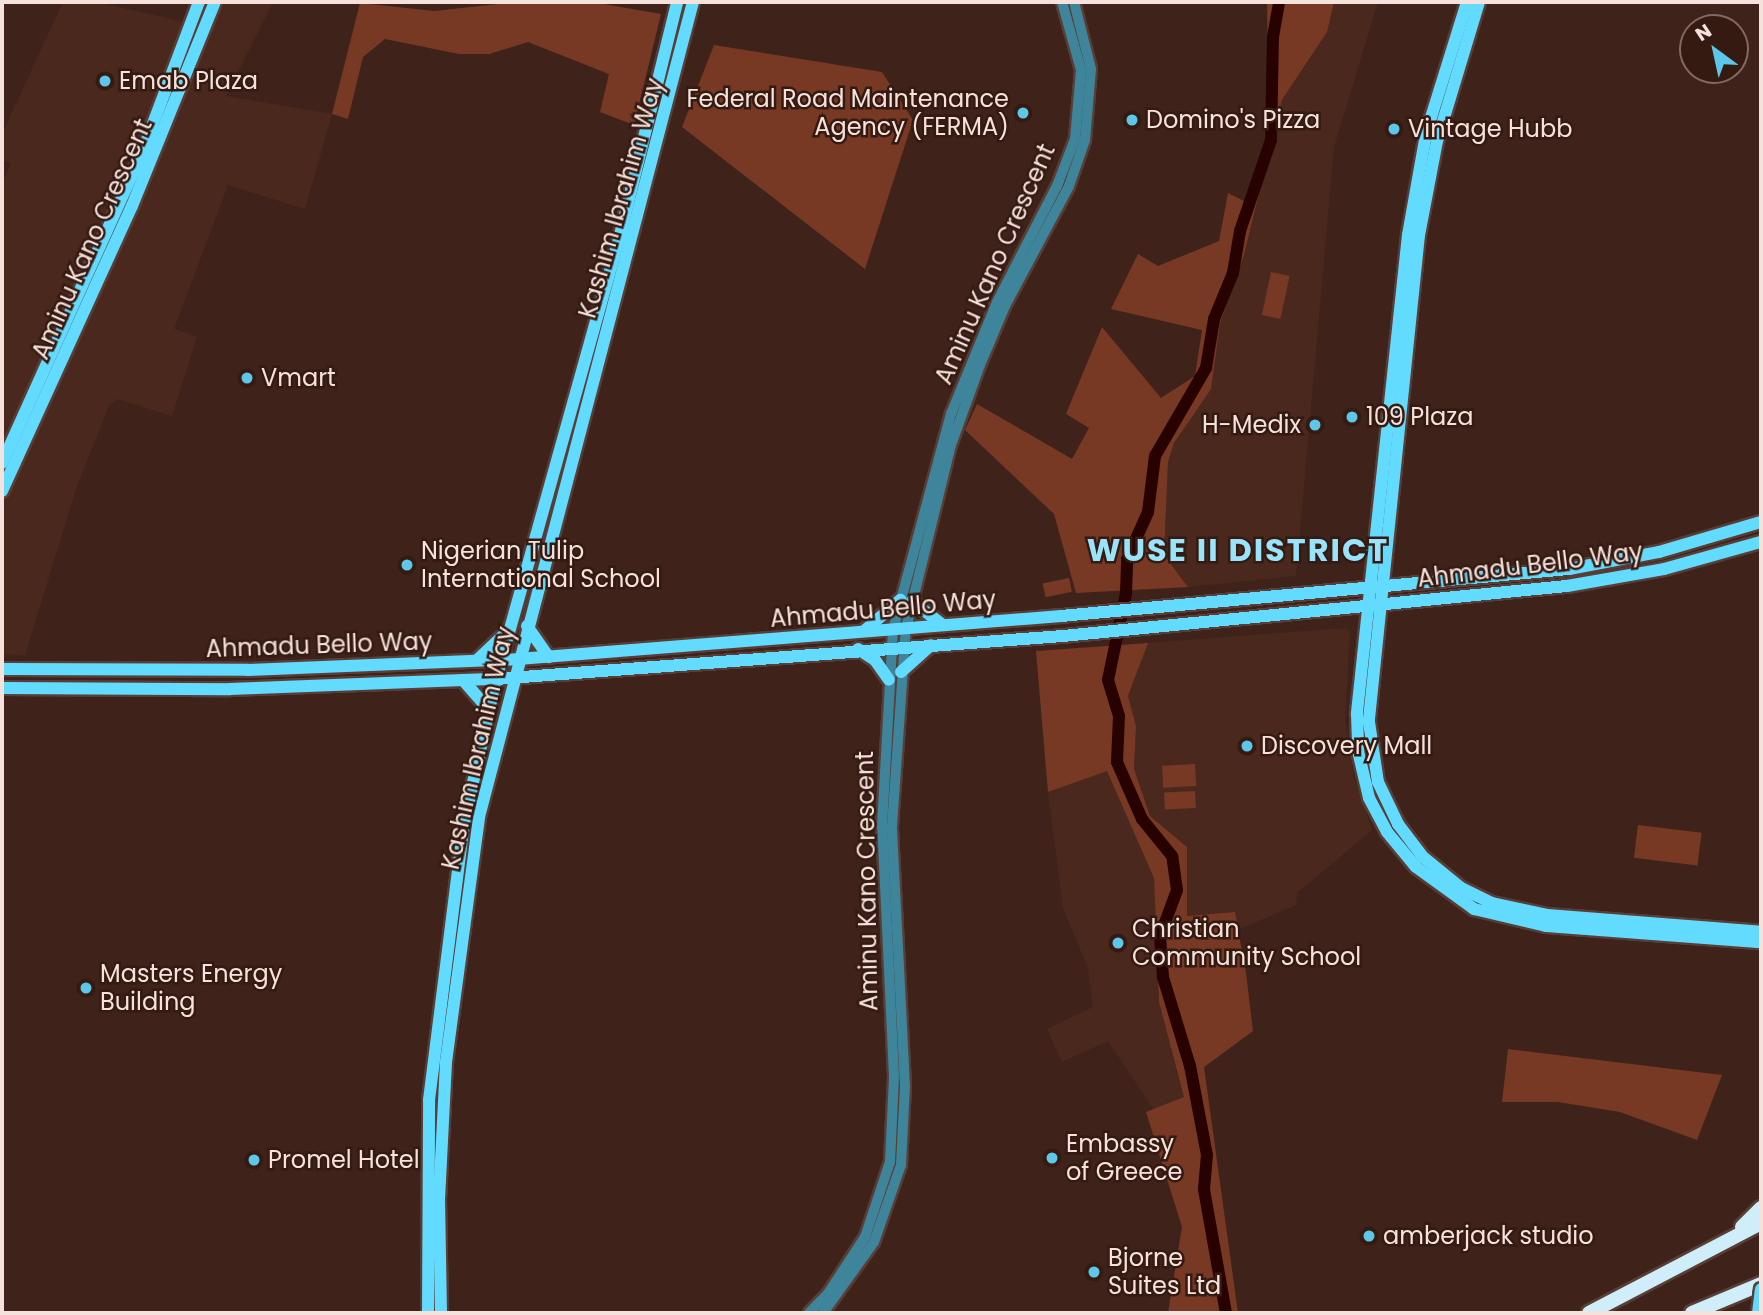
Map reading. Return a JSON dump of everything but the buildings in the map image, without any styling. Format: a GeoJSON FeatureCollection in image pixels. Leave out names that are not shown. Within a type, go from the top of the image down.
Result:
{"type":"FeatureCollection","features":[{"type":"Feature","properties":{"kind":"highway"},"geometry":{"type":"LineString","coordinates":[[1726,1240],[1761,1208]]}},
{"type":"Feature","properties":{"kind":"highway"},"geometry":{"type":"LineString","coordinates":[[1589,1313],[1761,1223]]}},
{"type":"Feature","properties":{"kind":"highway"},"geometry":{"type":"LineString","coordinates":[[1692,1313],[1761,1284]]}},
{"type":"Feature","properties":{"kind":"main road","name":"Aminu Kano Crescent"},"geometry":{"type":"LineString","coordinates":[[2,463],[143,150],[199,2]]}},
{"type":"Feature","properties":{"kind":"main road","name":"Aminu Kano Crescent"},"geometry":{"type":"LineString","coordinates":[[2,491],[132,206],[215,2]]}},
{"type":"Feature","properties":{"kind":"main road","name":"Kashim Ibrahim Way"},"geometry":{"type":"LineString","coordinates":[[428,1313],[426,1199],[437,1009],[464,823],[496,679],[619,239],[677,2]]}},
{"type":"Feature","properties":{"kind":"main road","name":"Kashim Ibrahim Way"},"geometry":{"type":"LineString","coordinates":[[441,1313],[439,1200],[455,976],[480,817],[513,678],[678,71],[693,2]]}},
{"type":"Feature","properties":{"kind":"main road"},"geometry":{"type":"LineString","coordinates":[[1467,2],[1426,134],[1414,200],[1369,585],[1357,714],[1362,774],[1387,832],[1431,880],[1474,909],[1526,923],[1761,942]]}},
{"type":"Feature","properties":{"kind":"main road"},"geometry":{"type":"LineString","coordinates":[[1479,2],[1437,141],[1419,235],[1369,722],[1373,764],[1398,824],[1434,868],[1477,897],[1510,909],[1761,932]]}},
{"type":"Feature","properties":{"kind":"main road","name":"Ahmadu Bello Way"},"geometry":{"type":"LineString","coordinates":[[2,669],[248,670],[502,660],[1061,616],[1626,560],[1761,522]]}},
{"type":"Feature","properties":{"kind":"main road","name":"Ahmadu Bello Way"},"geometry":{"type":"LineString","coordinates":[[2,688],[230,689],[496,679],[858,649],[1063,636],[1625,577],[1761,542]]}},
{"type":"Feature","properties":{"kind":"main road"},"geometry":{"type":"LineString","coordinates":[[863,632],[906,600],[943,625]]}},
{"type":"Feature","properties":{"kind":"main road"},"geometry":{"type":"LineString","coordinates":[[527,626],[550,657]]}},
{"type":"Feature","properties":{"kind":"main road"},"geometry":{"type":"LineString","coordinates":[[476,661],[512,627]]}},
{"type":"Feature","properties":{"kind":"main road"},"geometry":{"type":"LineString","coordinates":[[901,672],[932,644]]}},
{"type":"Feature","properties":{"kind":"main road"},"geometry":{"type":"LineString","coordinates":[[858,649],[875,660],[889,680]]}},
{"type":"Feature","properties":{"kind":"main road"},"geometry":{"type":"LineString","coordinates":[[508,698],[538,676]]}},
{"type":"Feature","properties":{"kind":"main road"},"geometry":{"type":"LineString","coordinates":[[463,680],[489,710]]}},
{"type":"Feature","properties":{"kind":"main road"},"geometry":{"type":"LineString","coordinates":[[1758,1312],[1761,1289]]}},
{"type":"Feature","properties":{"kind":"street","name":"Aminu Kano Crescent"},"geometry":{"type":"LineString","coordinates":[[809,1313],[829,1292],[865,1237],[891,1148],[894,1076],[882,826],[889,680],[951,414],[997,302],[1057,186],[1075,139],[1081,70],[1062,2]]}},
{"type":"Feature","properties":{"kind":"street","name":"Aminu Kano Crescent"},"geometry":{"type":"LineString","coordinates":[[906,600],[951,445],[980,365],[1005,306],[1069,186],[1085,140],[1091,69],[1074,2]]}},
{"type":"Feature","properties":{"kind":"street","name":"Aminu Kano Crescent"},"geometry":{"type":"LineString","coordinates":[[824,1313],[874,1242],[901,1165],[905,1086],[892,826],[901,672],[898,646]]}},
{"type":"Feature","properties":{"kind":"shaded area"},"geometry":{"type":"Polygon","coordinates":[[[63,2],[97,2],[184,22],[190,4],[186,2],[273,2],[226,96],[332,114],[305,209],[228,185],[174,329],[197,337],[172,416],[118,399],[109,406],[77,486],[25,655],[2,654],[2,184],[11,163],[2,160],[2,134],[63,2]]]}},
{"type":"Feature","properties":{"kind":"shaded area"},"geometry":{"type":"Polygon","coordinates":[[[517,2],[592,2],[661,14],[634,125],[600,112],[609,74],[528,42],[489,54],[459,54],[385,39],[363,57],[348,119],[332,114],[360,3],[434,11],[517,2]]]}},
{"type":"Feature","properties":{"kind":"shaded area"},"geometry":{"type":"Polygon","coordinates":[[[1267,2],[1334,2],[1327,32],[1282,100],[1244,255],[1220,323],[1211,389],[1174,443],[1168,462],[1164,555],[1188,587],[1076,593],[1054,514],[965,430],[977,404],[1072,459],[1089,428],[1066,414],[1102,327],[1161,398],[1195,376],[1202,330],[1111,309],[1138,254],[1158,266],[1219,241],[1228,193],[1248,203],[1269,139],[1267,2]]]}},
{"type":"Feature","properties":{"kind":"shaded area"},"geometry":{"type":"Polygon","coordinates":[[[1334,2],[1378,2],[1334,147],[1296,576],[1188,587],[1164,555],[1168,462],[1174,443],[1210,389],[1220,323],[1244,255],[1282,100],[1311,57],[1334,2]]]}},
{"type":"Feature","properties":{"kind":"shaded area"},"geometry":{"type":"Polygon","coordinates":[[[714,45],[882,72],[913,120],[865,269],[682,127],[714,45]]]}},
{"type":"Feature","properties":{"kind":"shaded area"},"geometry":{"type":"Polygon","coordinates":[[[1271,272],[1290,276],[1280,319],[1262,315],[1271,272]]]}},
{"type":"Feature","properties":{"kind":"shaded area"},"geometry":{"type":"Polygon","coordinates":[[[1069,578],[1072,592],[1046,597],[1043,584],[1069,578]]]}},
{"type":"Feature","properties":{"kind":"shaded area"},"geometry":{"type":"Polygon","coordinates":[[[1344,628],[1350,631],[1345,719],[1354,778],[1372,830],[1297,893],[1296,905],[1235,931],[1235,912],[1187,916],[1187,847],[1150,816],[1134,769],[1136,726],[1128,696],[1148,643],[1344,628]]]}},
{"type":"Feature","properties":{"kind":"shaded area"},"geometry":{"type":"Polygon","coordinates":[[[1148,643],[1128,696],[1136,726],[1134,769],[1150,816],[1187,847],[1187,916],[1235,912],[1246,973],[1253,1031],[1204,1067],[1238,1313],[1168,1313],[1182,1227],[1146,1112],[1184,1097],[1159,1002],[1154,878],[1107,771],[1048,792],[1036,651],[1148,643]]]}},
{"type":"Feature","properties":{"kind":"shaded area"},"geometry":{"type":"Polygon","coordinates":[[[1195,764],[1196,786],[1163,788],[1162,766],[1195,764]]]}},
{"type":"Feature","properties":{"kind":"shaded area","name":"Christian Community School"},"geometry":{"type":"Polygon","coordinates":[[[1107,770],[1154,878],[1159,1002],[1184,1097],[1154,1110],[1108,1041],[1062,1062],[1047,1029],[1093,1007],[1088,968],[1063,908],[1048,792],[1107,770]]]}},
{"type":"Feature","properties":{"kind":"shaded area"},"geometry":{"type":"Polygon","coordinates":[[[1195,791],[1196,808],[1165,810],[1164,793],[1195,791]]]}},
{"type":"Feature","properties":{"kind":"shaded area"},"geometry":{"type":"Polygon","coordinates":[[[1638,825],[1702,833],[1698,866],[1634,858],[1638,825]]]}},
{"type":"Feature","properties":{"kind":"shaded area"},"geometry":{"type":"Polygon","coordinates":[[[1508,1049],[1722,1075],[1697,1140],[1620,1112],[1558,1102],[1502,1102],[1508,1049]]]}},
{"type":"Feature","properties":{"kind":"waterway"},"geometry":{"type":"LineString","coordinates":[[1226,1313],[1204,1189],[1207,1155],[1190,1066],[1163,977],[1160,936],[1177,890],[1172,856],[1142,819],[1117,762],[1119,716],[1108,680],[1126,593],[1127,559],[1148,512],[1155,456],[1206,368],[1214,319],[1233,273],[1240,231],[1271,140],[1273,37],[1279,2]]}},
{"type":"Feature","properties":{"kind":"place","name":"Emab Plaza"},"geometry":{"type":"Point","coordinates":[105,81]}},
{"type":"Feature","properties":{"kind":"place","name":"Federal Road Maintenance Agency (FERMA)"},"geometry":{"type":"Point","coordinates":[1023,113]}},
{"type":"Feature","properties":{"kind":"place","name":"Domino's Pizza"},"geometry":{"type":"Point","coordinates":[1132,120]}},
{"type":"Feature","properties":{"kind":"place","name":"Vintage Hubb"},"geometry":{"type":"Point","coordinates":[1394,129]}},
{"type":"Feature","properties":{"kind":"place","name":"Vmart"},"geometry":{"type":"Point","coordinates":[247,378]}},
{"type":"Feature","properties":{"kind":"place","name":"109 Plaza"},"geometry":{"type":"Point","coordinates":[1352,417]}},
{"type":"Feature","properties":{"kind":"place","name":"H-Medix"},"geometry":{"type":"Point","coordinates":[1315,425]}},
{"type":"Feature","properties":{"kind":"place","name":"Nigerian Tulip International School"},"geometry":{"type":"Point","coordinates":[407,565]}},
{"type":"Feature","properties":{"kind":"place","name":"Discovery Mall"},"geometry":{"type":"Point","coordinates":[1247,746]}},
{"type":"Feature","properties":{"kind":"place","name":"Christian Community School"},"geometry":{"type":"Point","coordinates":[1118,943]}},
{"type":"Feature","properties":{"kind":"place","name":"Masters Energy Building"},"geometry":{"type":"Point","coordinates":[86,988]}},
{"type":"Feature","properties":{"kind":"place","name":"Embassy of Greece"},"geometry":{"type":"Point","coordinates":[1052,1158]}},
{"type":"Feature","properties":{"kind":"place","name":"Promel Hotel"},"geometry":{"type":"Point","coordinates":[254,1160]}},
{"type":"Feature","properties":{"kind":"place","name":"amberjack studio"},"geometry":{"type":"Point","coordinates":[1369,1236]}},
{"type":"Feature","properties":{"kind":"place","name":"Bjorne Suites Ltd"},"geometry":{"type":"Point","coordinates":[1094,1272]}},
{"type":"Feature","properties":{"kind":"district","name":"WUSE II DISTRICT"},"geometry":{"type":"Point","coordinates":[1238,550]}}]}
